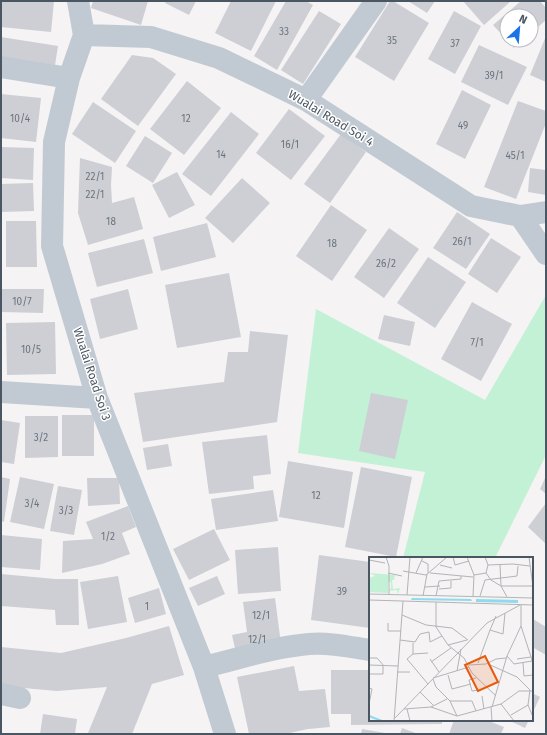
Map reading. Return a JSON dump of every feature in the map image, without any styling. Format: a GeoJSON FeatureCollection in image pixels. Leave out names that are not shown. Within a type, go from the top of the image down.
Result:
{"type":"FeatureCollection","features":[{"type":"Feature","properties":{"kind":"street","name":"Wualai Road Soi 3"},"geometry":{"type":"LineString","coordinates":[[78,1],[84,35],[69,78],[54,142],[52,246],[98,398],[204,667],[225,734]]}},
{"type":"Feature","properties":{"kind":"street"},"geometry":{"type":"LineString","coordinates":[[306,100],[376,1]]}},
{"type":"Feature","properties":{"kind":"street","name":"Wualai Road Soi 4"},"geometry":{"type":"LineString","coordinates":[[84,35],[151,37],[219,58],[306,100],[471,206],[520,216],[546,212]]}},
{"type":"Feature","properties":{"kind":"street"},"geometry":{"type":"LineString","coordinates":[[1,67],[69,78]]}},
{"type":"Feature","properties":{"kind":"street"},"geometry":{"type":"LineString","coordinates":[[520,216],[546,254]]}},
{"type":"Feature","properties":{"kind":"street"},"geometry":{"type":"LineString","coordinates":[[1,392],[98,398]]}},
{"type":"Feature","properties":{"kind":"street"},"geometry":{"type":"LineString","coordinates":[[204,667],[284,648],[310,644],[332,644],[369,650]]}},
{"type":"Feature","properties":{"kind":"green space"},"geometry":{"type":"Polygon","coordinates":[[[546,295],[546,455],[495,557],[403,557],[425,472],[298,453],[316,309],[485,400],[546,295]]]}},
{"type":"Feature","properties":{"kind":"building"},"geometry":{"type":"Polygon","coordinates":[[[1,1],[54,1],[51,32],[1,27],[1,1]]]}},
{"type":"Feature","properties":{"kind":"building"},"geometry":{"type":"Polygon","coordinates":[[[93,1],[148,1],[141,25],[91,8],[93,1]]]}},
{"type":"Feature","properties":{"kind":"building"},"geometry":{"type":"Polygon","coordinates":[[[166,1],[196,1],[189,15],[165,3],[166,1]]]}},
{"type":"Feature","properties":{"kind":"building"},"geometry":{"type":"Polygon","coordinates":[[[231,1],[276,1],[251,51],[215,33],[231,1]]]}},
{"type":"Feature","properties":{"kind":"building"},"geometry":{"type":"Polygon","coordinates":[[[286,1],[306,1],[313,5],[277,70],[254,56],[286,1]]]}},
{"type":"Feature","properties":{"kind":"building"},"geometry":{"type":"Polygon","coordinates":[[[390,1],[393,1],[429,23],[394,81],[355,57],[390,1]]]}},
{"type":"Feature","properties":{"kind":"building"},"geometry":{"type":"Polygon","coordinates":[[[408,1],[435,1],[427,13],[408,1]]]}},
{"type":"Feature","properties":{"kind":"building"},"geometry":{"type":"Polygon","coordinates":[[[463,1],[511,1],[503,8],[499,8],[499,12],[484,25],[463,1]]]}},
{"type":"Feature","properties":{"kind":"building"},"geometry":{"type":"Polygon","coordinates":[[[521,1],[540,1],[546,8],[546,20],[539,26],[539,8],[513,8],[521,1]]]}},
{"type":"Feature","properties":{"kind":"building"},"geometry":{"type":"Polygon","coordinates":[[[319,11],[341,24],[303,84],[281,70],[319,11]]]}},
{"type":"Feature","properties":{"kind":"building"},"geometry":{"type":"Polygon","coordinates":[[[454,11],[481,26],[455,74],[428,59],[454,11]]]}},
{"type":"Feature","properties":{"kind":"building"},"geometry":{"type":"Polygon","coordinates":[[[499,20],[499,32],[493,25],[499,20]]]}},
{"type":"Feature","properties":{"kind":"building"},"geometry":{"type":"Polygon","coordinates":[[[546,36],[546,82],[530,75],[546,36]]]}},
{"type":"Feature","properties":{"kind":"building"},"geometry":{"type":"Polygon","coordinates":[[[1,37],[58,46],[55,65],[1,57],[1,37]]]}},
{"type":"Feature","properties":{"kind":"building"},"geometry":{"type":"Polygon","coordinates":[[[479,45],[527,67],[508,105],[461,82],[479,45]]]}},
{"type":"Feature","properties":{"kind":"building"},"geometry":{"type":"Polygon","coordinates":[[[132,55],[153,58],[176,74],[138,126],[101,99],[132,55]]]}},
{"type":"Feature","properties":{"kind":"building"},"geometry":{"type":"Polygon","coordinates":[[[187,81],[221,108],[184,155],[150,129],[187,81]]]}},
{"type":"Feature","properties":{"kind":"building"},"geometry":{"type":"Polygon","coordinates":[[[462,90],[491,105],[465,159],[436,144],[462,90]]]}},
{"type":"Feature","properties":{"kind":"building"},"geometry":{"type":"Polygon","coordinates":[[[1,94],[41,98],[36,142],[1,138],[1,94]]]}},
{"type":"Feature","properties":{"kind":"building"},"geometry":{"type":"Polygon","coordinates":[[[518,101],[546,111],[546,123],[516,199],[484,187],[518,101]]]}},
{"type":"Feature","properties":{"kind":"building"},"geometry":{"type":"Polygon","coordinates":[[[93,102],[136,131],[115,163],[72,134],[93,102]]]}},
{"type":"Feature","properties":{"kind":"building"},"geometry":{"type":"Polygon","coordinates":[[[289,109],[325,136],[291,180],[256,153],[289,109]]]}},
{"type":"Feature","properties":{"kind":"building"},"geometry":{"type":"Polygon","coordinates":[[[231,112],[259,134],[211,196],[182,174],[231,112]]]}},
{"type":"Feature","properties":{"kind":"building"},"geometry":{"type":"Polygon","coordinates":[[[341,134],[366,152],[330,203],[304,184],[341,134]]]}},
{"type":"Feature","properties":{"kind":"building"},"geometry":{"type":"Polygon","coordinates":[[[145,136],[172,153],[153,183],[126,166],[145,136]]]}},
{"type":"Feature","properties":{"kind":"building"},"geometry":{"type":"Polygon","coordinates":[[[1,147],[34,148],[33,180],[1,178],[1,147]]]}},
{"type":"Feature","properties":{"kind":"building"},"geometry":{"type":"Polygon","coordinates":[[[80,158],[112,167],[112,203],[134,197],[143,229],[88,245],[78,213],[80,158]]]}},
{"type":"Feature","properties":{"kind":"building"},"geometry":{"type":"Polygon","coordinates":[[[530,168],[546,170],[546,195],[528,192],[530,168]]]}},
{"type":"Feature","properties":{"kind":"building"},"geometry":{"type":"Polygon","coordinates":[[[177,172],[195,205],[169,218],[152,185],[177,172]]]}},
{"type":"Feature","properties":{"kind":"building"},"geometry":{"type":"Polygon","coordinates":[[[242,178],[270,203],[233,243],[205,218],[242,178]]]}},
{"type":"Feature","properties":{"kind":"building"},"geometry":{"type":"Polygon","coordinates":[[[33,183],[34,211],[1,212],[1,184],[33,183]]]}},
{"type":"Feature","properties":{"kind":"building"},"geometry":{"type":"Polygon","coordinates":[[[331,205],[367,230],[332,281],[296,256],[331,205]]]}},
{"type":"Feature","properties":{"kind":"building"},"geometry":{"type":"Polygon","coordinates":[[[457,212],[490,234],[466,269],[433,248],[457,212]]]}},
{"type":"Feature","properties":{"kind":"building"},"geometry":{"type":"Polygon","coordinates":[[[6,221],[36,221],[37,267],[6,267],[6,221]]]}},
{"type":"Feature","properties":{"kind":"building"},"geometry":{"type":"Polygon","coordinates":[[[207,223],[216,257],[161,271],[153,237],[207,223]]]}},
{"type":"Feature","properties":{"kind":"building"},"geometry":{"type":"Polygon","coordinates":[[[389,228],[419,249],[384,298],[354,277],[389,228]]]}},
{"type":"Feature","properties":{"kind":"building"},"geometry":{"type":"Polygon","coordinates":[[[491,238],[521,257],[497,293],[468,274],[491,238]]]}},
{"type":"Feature","properties":{"kind":"building"},"geometry":{"type":"Polygon","coordinates":[[[144,239],[153,273],[97,287],[88,253],[144,239]]]}},
{"type":"Feature","properties":{"kind":"building"},"geometry":{"type":"Polygon","coordinates":[[[428,257],[466,282],[435,328],[397,303],[428,257]]]}},
{"type":"Feature","properties":{"kind":"building"},"geometry":{"type":"Polygon","coordinates":[[[229,273],[241,337],[177,348],[165,285],[229,273]]]}},
{"type":"Feature","properties":{"kind":"building"},"geometry":{"type":"Polygon","coordinates":[[[1,289],[44,289],[43,313],[1,312],[1,289]]]}},
{"type":"Feature","properties":{"kind":"building"},"geometry":{"type":"Polygon","coordinates":[[[128,289],[138,329],[100,339],[90,299],[128,289]]]}},
{"type":"Feature","properties":{"kind":"building"},"geometry":{"type":"Polygon","coordinates":[[[472,302],[512,324],[481,381],[441,359],[472,302]]]}},
{"type":"Feature","properties":{"kind":"building"},"geometry":{"type":"Polygon","coordinates":[[[384,315],[415,322],[410,346],[378,339],[384,315]]]}},
{"type":"Feature","properties":{"kind":"building"},"geometry":{"type":"Polygon","coordinates":[[[55,322],[56,374],[7,375],[6,323],[55,322]]]}},
{"type":"Feature","properties":{"kind":"building"},"geometry":{"type":"Polygon","coordinates":[[[250,331],[288,335],[277,422],[143,442],[134,393],[224,382],[228,352],[248,352],[250,331]]]}},
{"type":"Feature","properties":{"kind":"building"},"geometry":{"type":"Polygon","coordinates":[[[371,393],[408,400],[395,459],[359,451],[371,393]]]}},
{"type":"Feature","properties":{"kind":"building"},"geometry":{"type":"Polygon","coordinates":[[[62,415],[94,415],[94,456],[62,456],[62,415]]]}},
{"type":"Feature","properties":{"kind":"building"},"geometry":{"type":"Polygon","coordinates":[[[25,416],[58,416],[58,457],[25,458],[25,416]]]}},
{"type":"Feature","properties":{"kind":"building"},"geometry":{"type":"Polygon","coordinates":[[[1,420],[20,423],[14,464],[1,462],[1,420]]]}},
{"type":"Feature","properties":{"kind":"building"},"geometry":{"type":"Polygon","coordinates":[[[267,435],[271,474],[253,476],[254,489],[209,494],[202,442],[267,435]]]}},
{"type":"Feature","properties":{"kind":"building"},"geometry":{"type":"Polygon","coordinates":[[[168,444],[172,466],[147,470],[143,448],[168,444]]]}},
{"type":"Feature","properties":{"kind":"building"},"geometry":{"type":"Polygon","coordinates":[[[288,461],[353,472],[344,528],[279,517],[288,461]]]}},
{"type":"Feature","properties":{"kind":"building"},"geometry":{"type":"Polygon","coordinates":[[[361,467],[412,477],[396,557],[345,547],[361,467]]]}},
{"type":"Feature","properties":{"kind":"building"},"geometry":{"type":"Polygon","coordinates":[[[546,476],[546,494],[540,489],[546,476]]]}},
{"type":"Feature","properties":{"kind":"building"},"geometry":{"type":"Polygon","coordinates":[[[1,477],[10,479],[4,522],[1,521],[1,477]]]}},
{"type":"Feature","properties":{"kind":"building"},"geometry":{"type":"Polygon","coordinates":[[[20,477],[54,484],[44,529],[10,522],[20,477]]]}},
{"type":"Feature","properties":{"kind":"building"},"geometry":{"type":"Polygon","coordinates":[[[87,478],[119,478],[120,504],[88,506],[87,478]]]}},
{"type":"Feature","properties":{"kind":"building"},"geometry":{"type":"Polygon","coordinates":[[[58,486],[82,490],[74,535],[50,531],[58,486]]]}},
{"type":"Feature","properties":{"kind":"building"},"geometry":{"type":"Polygon","coordinates":[[[273,490],[278,521],[216,530],[211,499],[273,490]]]}},
{"type":"Feature","properties":{"kind":"building"},"geometry":{"type":"Polygon","coordinates":[[[546,503],[546,544],[528,527],[546,503]]]}},
{"type":"Feature","properties":{"kind":"building"},"geometry":{"type":"Polygon","coordinates":[[[128,506],[136,527],[122,533],[130,554],[102,564],[62,573],[63,541],[93,539],[86,522],[128,506]]]}},
{"type":"Feature","properties":{"kind":"building"},"geometry":{"type":"Polygon","coordinates":[[[214,529],[230,560],[189,580],[173,549],[214,529]]]}},
{"type":"Feature","properties":{"kind":"building"},"geometry":{"type":"Polygon","coordinates":[[[1,535],[42,539],[40,570],[1,567],[1,535]]]}},
{"type":"Feature","properties":{"kind":"building"},"geometry":{"type":"Polygon","coordinates":[[[278,547],[281,591],[238,594],[235,550],[278,547]]]}},
{"type":"Feature","properties":{"kind":"building"},"geometry":{"type":"Polygon","coordinates":[[[319,555],[369,562],[369,628],[311,620],[319,555]]]}},
{"type":"Feature","properties":{"kind":"building"},"geometry":{"type":"Polygon","coordinates":[[[1,574],[55,579],[78,579],[79,625],[56,625],[55,610],[1,606],[1,574]]]}},
{"type":"Feature","properties":{"kind":"building"},"geometry":{"type":"Polygon","coordinates":[[[118,576],[127,622],[88,629],[80,582],[118,576]]]}},
{"type":"Feature","properties":{"kind":"building"},"geometry":{"type":"Polygon","coordinates":[[[217,576],[225,594],[198,606],[189,588],[217,576]]]}},
{"type":"Feature","properties":{"kind":"building"},"geometry":{"type":"Polygon","coordinates":[[[159,588],[166,614],[135,623],[128,598],[159,588]]]}},
{"type":"Feature","properties":{"kind":"building"},"geometry":{"type":"Polygon","coordinates":[[[275,598],[281,644],[236,653],[232,635],[247,632],[243,602],[275,598]]]}},
{"type":"Feature","properties":{"kind":"building"},"geometry":{"type":"Polygon","coordinates":[[[533,619],[546,627],[546,655],[533,648],[533,619]]]}},
{"type":"Feature","properties":{"kind":"building"},"geometry":{"type":"Polygon","coordinates":[[[169,626],[184,675],[152,684],[132,734],[88,733],[107,687],[57,691],[1,686],[1,647],[61,653],[126,638],[169,626]]]}},
{"type":"Feature","properties":{"kind":"building"},"geometry":{"type":"Polygon","coordinates":[[[294,666],[299,691],[325,689],[330,727],[308,729],[285,734],[249,734],[237,677],[294,666]]]}},
{"type":"Feature","properties":{"kind":"building"},"geometry":{"type":"Polygon","coordinates":[[[331,670],[369,670],[369,721],[442,721],[442,724],[351,725],[351,714],[331,714],[331,670]]]}},
{"type":"Feature","properties":{"kind":"building"},"geometry":{"type":"Polygon","coordinates":[[[533,694],[540,697],[533,712],[533,694]]]}},
{"type":"Feature","properties":{"kind":"building"},"geometry":{"type":"Polygon","coordinates":[[[43,714],[77,719],[75,734],[40,734],[43,714]]]}},
{"type":"Feature","properties":{"kind":"building"},"geometry":{"type":"Polygon","coordinates":[[[454,721],[489,721],[504,727],[501,734],[449,734],[454,721]]]}},
{"type":"Feature","properties":{"kind":"building"},"geometry":{"type":"Polygon","coordinates":[[[510,721],[528,721],[525,728],[510,721]]]}},
{"type":"Feature","properties":{"kind":"building"},"geometry":{"type":"Polygon","coordinates":[[[402,728],[418,734],[400,734],[402,728]]]}},
{"type":"Feature","properties":{"kind":"building"},"geometry":{"type":"Polygon","coordinates":[[[362,729],[385,733],[385,734],[361,734],[362,729]]]}}]}
